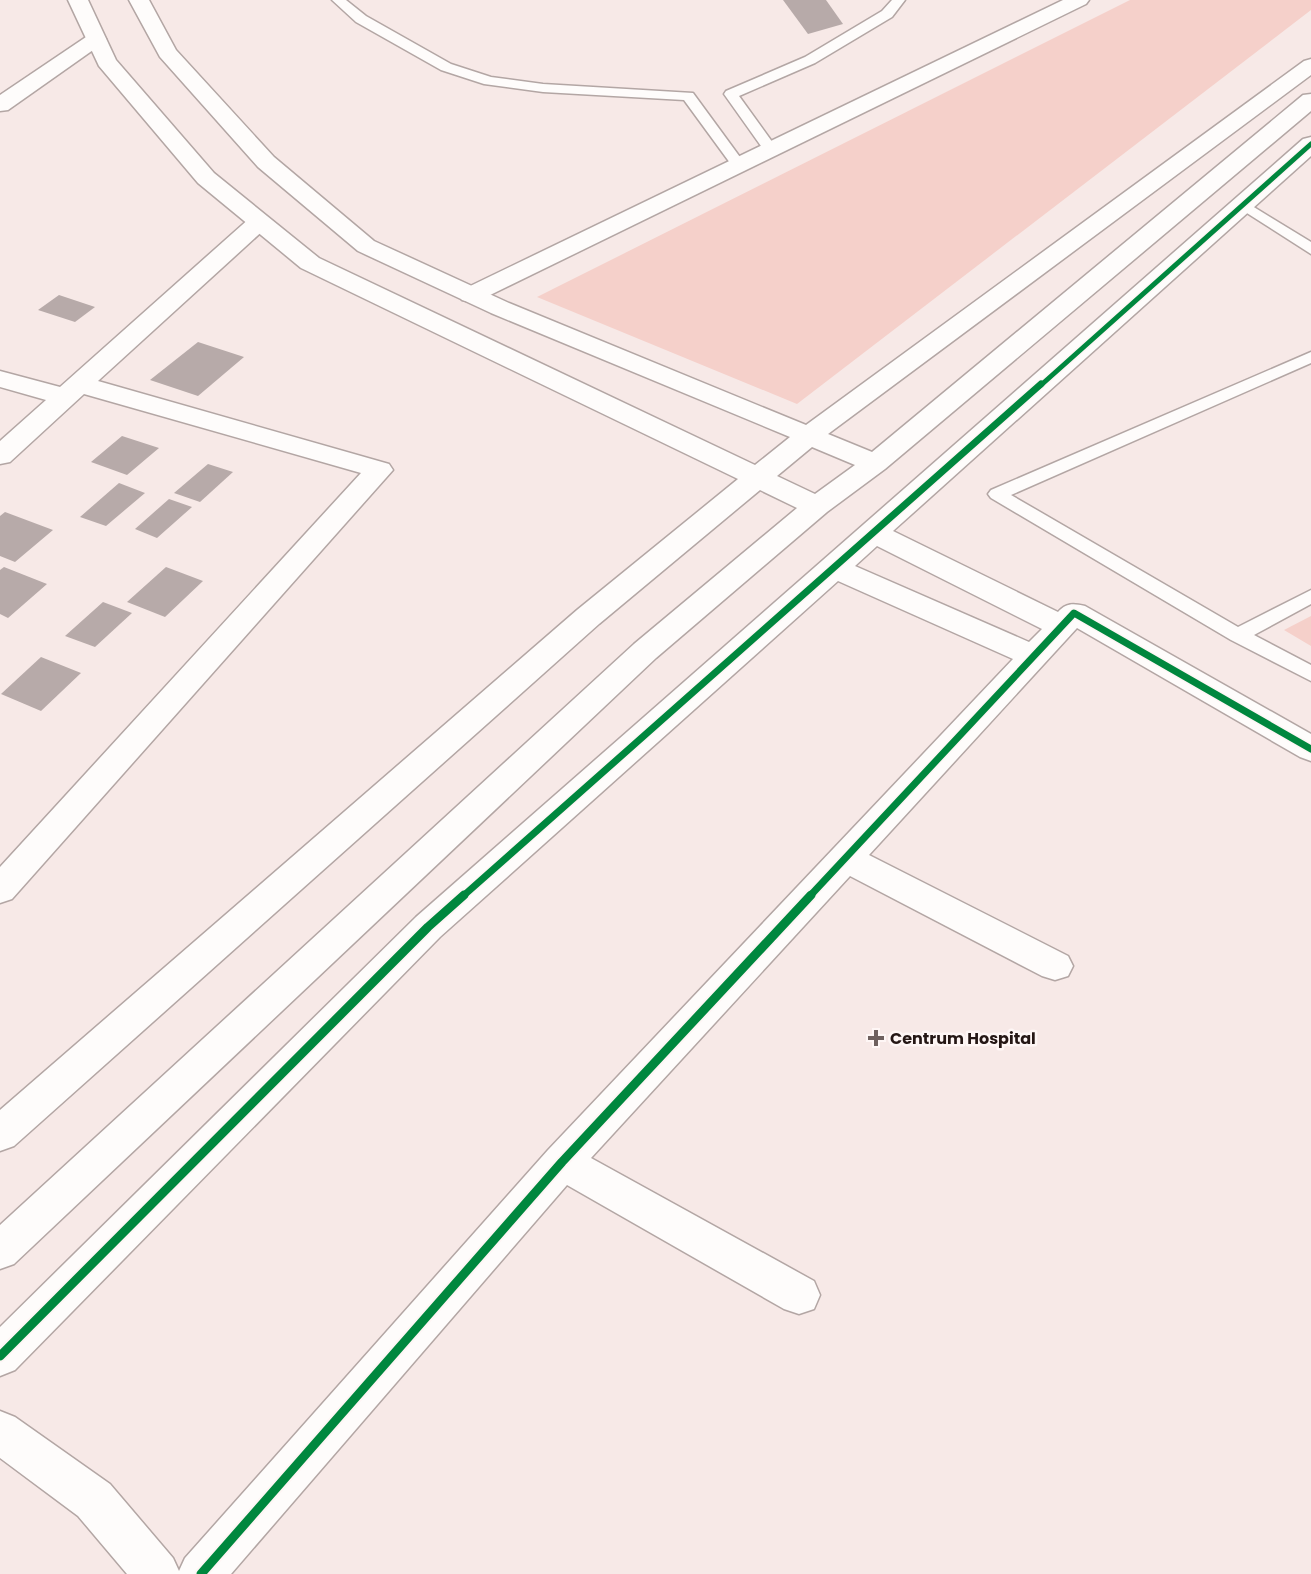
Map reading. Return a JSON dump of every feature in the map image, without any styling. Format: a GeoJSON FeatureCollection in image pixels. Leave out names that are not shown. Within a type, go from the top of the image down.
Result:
{"type":"FeatureCollection","features":[{"type":"Feature","properties":{"kind":"street"},"geometry":{"type":"LineString","coordinates":[[78,0],[106,62],[206,178],[310,263],[817,506]]}},
{"type":"Feature","properties":{"kind":"street"},"geometry":{"type":"LineString","coordinates":[[139,0],[167,53],[266,162],[366,246],[471,295],[875,463]]}},
{"type":"Feature","properties":{"kind":"street"},"geometry":{"type":"LineString","coordinates":[[471,295],[1079,0]]}},
{"type":"Feature","properties":{"kind":"street"},"geometry":{"type":"LineString","coordinates":[[0,105],[96,39]]}},
{"type":"Feature","properties":{"kind":"street"},"geometry":{"type":"LineString","coordinates":[[0,1134],[588,617],[808,436],[1311,65]]}},
{"type":"Feature","properties":{"kind":"street"},"geometry":{"type":"LineString","coordinates":[[0,1251],[645,651],[817,506],[875,463],[1311,100]]}},
{"type":"Feature","properties":{"kind":"street"},"geometry":{"type":"LineString","coordinates":[[0,1356],[428,927],[1311,144]]}},
{"type":"Feature","properties":{"kind":"street"},"geometry":{"type":"LineString","coordinates":[[0,456],[259,222]]}},
{"type":"Feature","properties":{"kind":"street"},"geometry":{"type":"LineString","coordinates":[[0,379],[72,391],[379,470],[0,890]]}},
{"type":"Feature","properties":{"kind":"street"},"geometry":{"type":"LineString","coordinates":[[873,533],[1062,626]]}},
{"type":"Feature","properties":{"kind":"street"},"geometry":{"type":"LineString","coordinates":[[834,568],[1034,656]]}},
{"type":"Feature","properties":{"kind":"street"},"geometry":{"type":"LineString","coordinates":[[201,1574],[562,1162],[1074,613],[1311,749]]}},
{"type":"Feature","properties":{"kind":"street"},"geometry":{"type":"LineString","coordinates":[[846,858],[1055,966]]}},
{"type":"Feature","properties":{"kind":"street"},"geometry":{"type":"LineString","coordinates":[[562,1162],[799,1295]]}},
{"type":"Feature","properties":{"kind":"street"},"geometry":{"type":"LineString","coordinates":[[0,1432],[93,1500],[156,1574]]}},
{"type":"Feature","properties":{"kind":"lane"},"geometry":{"type":"LineString","coordinates":[[338,0],[361,19],[446,68],[489,81],[543,88],[688,96],[738,164]]}},
{"type":"Feature","properties":{"kind":"lane"},"geometry":{"type":"LineString","coordinates":[[771,150],[731,94],[810,60],[887,14],[899,0]]}},
{"type":"Feature","properties":{"kind":"lane"},"geometry":{"type":"LineString","coordinates":[[1244,205],[1311,249]]}},
{"type":"Feature","properties":{"kind":"lane"},"geometry":{"type":"LineString","coordinates":[[1311,357],[997,494],[1238,635],[1311,674]]}},
{"type":"Feature","properties":{"kind":"lane"},"geometry":{"type":"LineString","coordinates":[[1238,635],[1311,596]]}},
{"type":"Feature","properties":{"kind":"shaded area"},"geometry":{"type":"Polygon","coordinates":[[[1130,0],[1311,0],[1311,10],[797,404],[537,297],[1130,0]]]}},
{"type":"Feature","properties":{"kind":"shaded area"},"geometry":{"type":"Polygon","coordinates":[[[1311,616],[1311,646],[1284,630],[1311,616]]]}},
{"type":"Feature","properties":{"kind":"building"},"geometry":{"type":"Polygon","coordinates":[[[783,0],[826,0],[843,24],[808,34],[783,0]]]}},
{"type":"Feature","properties":{"kind":"building"},"geometry":{"type":"Polygon","coordinates":[[[59,295],[95,307],[75,322],[38,310],[59,295]]]}},
{"type":"Feature","properties":{"kind":"building"},"geometry":{"type":"Polygon","coordinates":[[[198,342],[244,357],[198,396],[150,380],[198,342]]]}},
{"type":"Feature","properties":{"kind":"building"},"geometry":{"type":"Polygon","coordinates":[[[122,436],[159,448],[127,475],[91,462],[122,436]]]}},
{"type":"Feature","properties":{"kind":"building"},"geometry":{"type":"Polygon","coordinates":[[[208,464],[233,472],[200,502],[174,493],[208,464]]]}},
{"type":"Feature","properties":{"kind":"building"},"geometry":{"type":"Polygon","coordinates":[[[119,483],[145,493],[106,526],[80,517],[119,483]]]}},
{"type":"Feature","properties":{"kind":"building"},"geometry":{"type":"Polygon","coordinates":[[[169,499],[192,507],[157,538],[135,529],[169,499]]]}},
{"type":"Feature","properties":{"kind":"building"},"geometry":{"type":"Polygon","coordinates":[[[5,512],[53,530],[15,562],[0,556],[0,516],[5,512]]]}},
{"type":"Feature","properties":{"kind":"building"},"geometry":{"type":"Polygon","coordinates":[[[4,567],[47,584],[8,618],[0,614],[0,570],[4,567]]]}},
{"type":"Feature","properties":{"kind":"building"},"geometry":{"type":"Polygon","coordinates":[[[166,567],[203,581],[165,617],[127,602],[166,567]]]}},
{"type":"Feature","properties":{"kind":"building"},"geometry":{"type":"Polygon","coordinates":[[[103,602],[132,613],[95,647],[65,636],[103,602]]]}},
{"type":"Feature","properties":{"kind":"building"},"geometry":{"type":"Polygon","coordinates":[[[41,657],[81,673],[41,711],[1,694],[41,657]]]}},
{"type":"Feature","properties":{"kind":"cycle path"},"geometry":{"type":"LineString","coordinates":[[0,1356],[428,927],[1311,144]]}},
{"type":"Feature","properties":{"kind":"cycle path"},"geometry":{"type":"LineString","coordinates":[[201,1574],[562,1162],[1074,613],[1311,749]]}},
{"type":"Feature","properties":{"kind":"place","name":"Centrum Hospital"},"geometry":{"type":"Point","coordinates":[876,1038]}}]}
